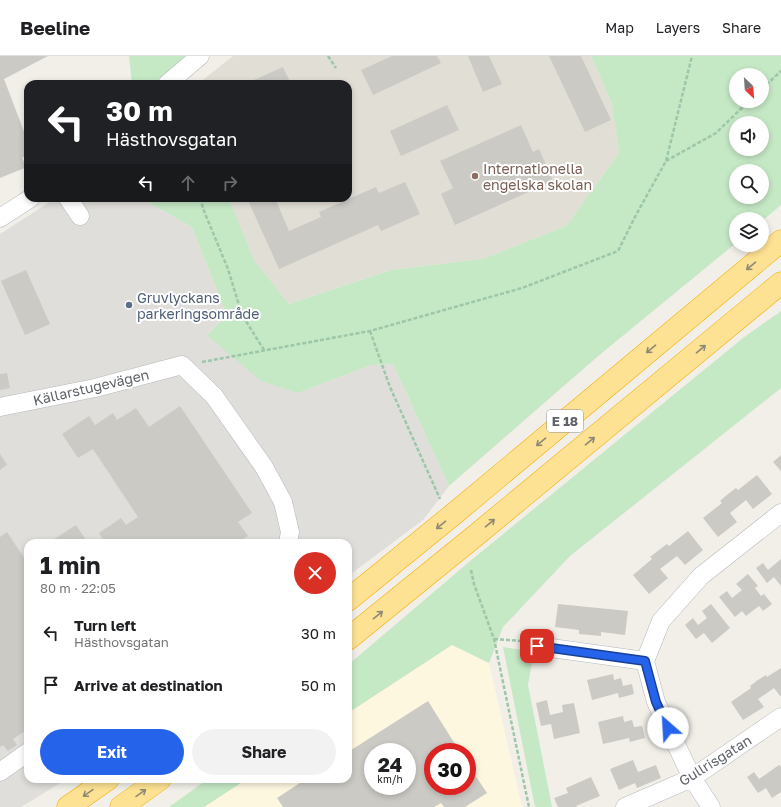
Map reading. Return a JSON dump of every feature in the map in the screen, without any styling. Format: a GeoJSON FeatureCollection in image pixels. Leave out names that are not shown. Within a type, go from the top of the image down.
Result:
{"type":"FeatureCollection","features":[{"type":"Feature","properties":{"kind":"highway","name":"E 18"},"geometry":{"type":"LineString","coordinates":[[352,597],[461,508],[781,241]]}},
{"type":"Feature","properties":{"kind":"highway","name":"E 18"},"geometry":{"type":"LineString","coordinates":[[352,636],[781,283]]}},
{"type":"Feature","properties":{"kind":"highway"},"geometry":{"type":"LineString","coordinates":[[68,807],[102,783]]}},
{"type":"Feature","properties":{"kind":"highway"},"geometry":{"type":"LineString","coordinates":[[121,807],[154,783]]}},
{"type":"Feature","properties":{"kind":"street"},"geometry":{"type":"LineString","coordinates":[[172,80],[200,56]]}},
{"type":"Feature","properties":{"kind":"street"},"geometry":{"type":"LineString","coordinates":[[0,218],[25,202]]}},
{"type":"Feature","properties":{"kind":"street"},"geometry":{"type":"LineString","coordinates":[[71,202],[80,216]]}},
{"type":"Feature","properties":{"kind":"street"},"geometry":{"type":"LineString","coordinates":[[182,365],[214,396],[264,467],[283,502],[290,532],[289,539]]}},
{"type":"Feature","properties":{"kind":"street","name":"Källarstugevägen"},"geometry":{"type":"LineString","coordinates":[[0,407],[95,388],[182,365]]}},
{"type":"Feature","properties":{"kind":"street"},"geometry":{"type":"LineString","coordinates":[[710,807],[692,778],[656,702],[645,661],[661,621],[701,576],[781,513]]}},
{"type":"Feature","properties":{"kind":"street"},"geometry":{"type":"LineString","coordinates":[[537,646],[645,661]]}},
{"type":"Feature","properties":{"kind":"street","name":"Gullrisgatan"},"geometry":{"type":"LineString","coordinates":[[625,807],[692,778],[781,718]]}},
{"type":"Feature","properties":{"kind":"street"},"geometry":{"type":"LineString","coordinates":[[0,772],[24,755]]}},
{"type":"Feature","properties":{"kind":"path"},"geometry":{"type":"LineString","coordinates":[[328,56],[336,68]]}},
{"type":"Feature","properties":{"kind":"path"},"geometry":{"type":"LineString","coordinates":[[182,365],[370,331],[522,288],[618,251],[666,161],[692,56]]}},
{"type":"Feature","properties":{"kind":"path"},"geometry":{"type":"LineString","coordinates":[[769,82],[781,71]]}},
{"type":"Feature","properties":{"kind":"path"},"geometry":{"type":"LineString","coordinates":[[666,161],[716,132],[742,108]]}},
{"type":"Feature","properties":{"kind":"path"},"geometry":{"type":"LineString","coordinates":[[201,202],[228,270],[242,315],[264,350]]}},
{"type":"Feature","properties":{"kind":"path"},"geometry":{"type":"LineString","coordinates":[[370,331],[390,387],[440,499]]}},
{"type":"Feature","properties":{"kind":"path"},"geometry":{"type":"LineString","coordinates":[[471,570],[474,584],[494,639],[529,807]]}},
{"type":"Feature","properties":{"kind":"path"},"geometry":{"type":"LineString","coordinates":[[494,639],[536,642],[537,646]]}},
{"type":"Feature","properties":{"kind":"shaded area","name":"Internationella engelska skolan"},"geometry":{"type":"Polygon","coordinates":[[[233,56],[591,56],[612,104],[619,153],[566,226],[483,259],[391,270],[289,304],[254,260],[231,202],[352,202],[352,80],[203,80],[233,56]]]}},
{"type":"Feature","properties":{"kind":"shaded area"},"geometry":{"type":"Polygon","coordinates":[[[50,202],[147,202],[192,227],[227,316],[207,335],[298,393],[371,365],[393,364],[449,486],[423,520],[352,573],[352,539],[24,539],[24,783],[60,783],[21,807],[0,807],[0,234],[50,202]]]}},
{"type":"Feature","properties":{"kind":"shaded area"},"geometry":{"type":"Polygon","coordinates":[[[452,645],[489,663],[522,807],[204,807],[241,783],[352,783],[352,710],[452,645]]]}},
{"type":"Feature","properties":{"kind":"green space"},"geometry":{"type":"Polygon","coordinates":[[[129,56],[186,56],[158,80],[132,80],[129,56]]]}},
{"type":"Feature","properties":{"kind":"green space"},"geometry":{"type":"Polygon","coordinates":[[[591,56],[781,56],[781,205],[769,215],[769,212],[729,212],[729,249],[597,357],[449,486],[393,364],[371,365],[298,393],[261,381],[207,335],[227,316],[192,227],[147,202],[231,202],[254,260],[289,304],[391,270],[483,259],[566,226],[619,153],[612,104],[591,56]]]}},
{"type":"Feature","properties":{"kind":"green space"},"geometry":{"type":"Polygon","coordinates":[[[781,311],[781,388],[570,556],[503,627],[489,663],[452,645],[352,710],[352,662],[469,562],[743,338],[781,311]]]}},
{"type":"Feature","properties":{"kind":"green space"},"geometry":{"type":"Polygon","coordinates":[[[503,647],[534,652],[528,685],[552,807],[535,807],[503,647]]]}},
{"type":"Feature","properties":{"kind":"green space"},"geometry":{"type":"Polygon","coordinates":[[[202,783],[241,783],[204,807],[169,807],[202,783]]]}},
{"type":"Feature","properties":{"kind":"building"},"geometry":{"type":"Polygon","coordinates":[[[0,56],[48,56],[4,79],[24,132],[24,157],[22,158],[24,162],[24,168],[0,178],[0,56]]]}},
{"type":"Feature","properties":{"kind":"building"},"geometry":{"type":"Polygon","coordinates":[[[392,56],[437,56],[441,63],[373,95],[361,70],[392,56]]]}},
{"type":"Feature","properties":{"kind":"building"},"geometry":{"type":"Polygon","coordinates":[[[468,56],[489,56],[502,84],[483,92],[468,56]]]}},
{"type":"Feature","properties":{"kind":"building"},"geometry":{"type":"Polygon","coordinates":[[[549,56],[581,56],[611,120],[585,132],[549,56]]]}},
{"type":"Feature","properties":{"kind":"building"},"geometry":{"type":"Polygon","coordinates":[[[283,67],[289,80],[254,80],[283,67]]]}},
{"type":"Feature","properties":{"kind":"building"},"geometry":{"type":"Polygon","coordinates":[[[447,105],[459,130],[401,156],[390,131],[447,105]]]}},
{"type":"Feature","properties":{"kind":"building"},"geometry":{"type":"Polygon","coordinates":[[[521,125],[533,152],[539,149],[553,181],[455,225],[441,194],[453,188],[440,161],[521,125]]]}},
{"type":"Feature","properties":{"kind":"building"},"geometry":{"type":"Polygon","coordinates":[[[405,182],[420,214],[381,231],[378,225],[279,269],[249,202],[277,202],[289,231],[321,217],[319,212],[342,202],[352,202],[352,198],[376,187],[379,193],[405,182]]]}},
{"type":"Feature","properties":{"kind":"building"},"geometry":{"type":"Polygon","coordinates":[[[26,270],[50,324],[25,335],[1,281],[26,270]]]}},
{"type":"Feature","properties":{"kind":"building"},"geometry":{"type":"Polygon","coordinates":[[[7,373],[10,388],[0,390],[0,374],[7,373]]]}},
{"type":"Feature","properties":{"kind":"building"},"geometry":{"type":"Polygon","coordinates":[[[180,406],[252,513],[238,522],[248,536],[243,539],[103,539],[99,533],[121,518],[126,525],[138,517],[93,449],[78,458],[62,434],[89,416],[95,425],[113,413],[117,420],[136,408],[149,427],[180,406]]]}},
{"type":"Feature","properties":{"kind":"building"},"geometry":{"type":"Polygon","coordinates":[[[0,454],[7,465],[0,470],[0,454]]]}},
{"type":"Feature","properties":{"kind":"building"},"geometry":{"type":"Polygon","coordinates":[[[781,455],[781,471],[773,462],[781,455]]]}},
{"type":"Feature","properties":{"kind":"building"},"geometry":{"type":"Polygon","coordinates":[[[757,475],[772,494],[753,509],[746,500],[730,513],[737,522],[718,537],[703,518],[722,503],[720,501],[728,494],[736,488],[738,490],[757,475]]]}},
{"type":"Feature","properties":{"kind":"building"},"geometry":{"type":"Polygon","coordinates":[[[76,525],[85,539],[54,539],[76,525]]]}},
{"type":"Feature","properties":{"kind":"building"},"geometry":{"type":"Polygon","coordinates":[[[688,531],[703,550],[685,565],[677,556],[660,569],[668,578],[649,594],[633,575],[652,559],[650,557],[667,544],[669,546],[688,531]]]}},
{"type":"Feature","properties":{"kind":"building"},"geometry":{"type":"Polygon","coordinates":[[[7,532],[24,558],[24,732],[13,739],[17,745],[8,751],[3,745],[0,747],[0,537],[7,532]]]}},
{"type":"Feature","properties":{"kind":"building"},"geometry":{"type":"Polygon","coordinates":[[[781,559],[781,586],[774,577],[767,583],[756,568],[763,563],[768,570],[781,559]]]}},
{"type":"Feature","properties":{"kind":"building"},"geometry":{"type":"Polygon","coordinates":[[[748,574],[758,586],[755,588],[761,596],[764,594],[772,604],[763,611],[759,606],[746,616],[742,611],[735,617],[719,597],[727,591],[732,598],[742,590],[736,584],[748,574]]]}},
{"type":"Feature","properties":{"kind":"building"},"geometry":{"type":"Polygon","coordinates":[[[558,604],[628,611],[625,635],[601,632],[601,636],[579,634],[579,630],[555,627],[558,604]]]}},
{"type":"Feature","properties":{"kind":"building"},"geometry":{"type":"Polygon","coordinates":[[[711,604],[730,628],[712,643],[704,633],[696,639],[685,625],[693,618],[698,625],[707,618],[702,611],[711,604]]]}},
{"type":"Feature","properties":{"kind":"building"},"geometry":{"type":"Polygon","coordinates":[[[781,668],[781,695],[780,696],[774,688],[758,699],[764,707],[743,720],[731,702],[751,688],[750,686],[758,680],[766,675],[767,677],[781,668]]]}},
{"type":"Feature","properties":{"kind":"building"},"geometry":{"type":"Polygon","coordinates":[[[613,674],[614,680],[621,678],[623,686],[632,684],[634,694],[619,698],[618,693],[592,700],[587,680],[613,674]]]}},
{"type":"Feature","properties":{"kind":"building"},"geometry":{"type":"Polygon","coordinates":[[[547,700],[550,715],[563,712],[562,705],[574,703],[580,733],[554,739],[551,724],[541,726],[536,703],[547,700]]]}},
{"type":"Feature","properties":{"kind":"building"},"geometry":{"type":"Polygon","coordinates":[[[428,701],[454,743],[424,743],[424,795],[476,795],[476,776],[487,793],[465,807],[444,807],[441,803],[434,807],[283,807],[277,798],[300,783],[352,783],[352,749],[428,701]]]}},
{"type":"Feature","properties":{"kind":"building"},"geometry":{"type":"Polygon","coordinates":[[[623,716],[624,722],[632,720],[634,727],[642,726],[645,738],[630,742],[629,738],[603,744],[598,722],[623,716]]]}},
{"type":"Feature","properties":{"kind":"building"},"geometry":{"type":"Polygon","coordinates":[[[633,760],[638,772],[656,765],[661,778],[637,788],[635,783],[619,790],[610,769],[633,760]]]}},
{"type":"Feature","properties":{"kind":"building"},"geometry":{"type":"Polygon","coordinates":[[[779,765],[781,767],[781,792],[772,798],[766,788],[758,793],[747,777],[754,772],[759,779],[779,765]]]}},
{"type":"Feature","properties":{"kind":"building"},"geometry":{"type":"Polygon","coordinates":[[[591,777],[600,796],[576,806],[577,807],[558,807],[554,798],[568,793],[566,788],[591,777]]]}},
{"type":"Feature","properties":{"kind":"place","name":"Internationella engelska skolan"},"geometry":{"type":"Point","coordinates":[475,176]}},
{"type":"Feature","properties":{"kind":"place","name":"Gruvlyckans parkeringsområde"},"geometry":{"type":"Point","coordinates":[129,305]}},
{"type":"Feature","properties":{"kind":"route"},"geometry":{"type":"LineString","coordinates":[[537,646],[645,661],[656,702],[668,728]]}}]}
